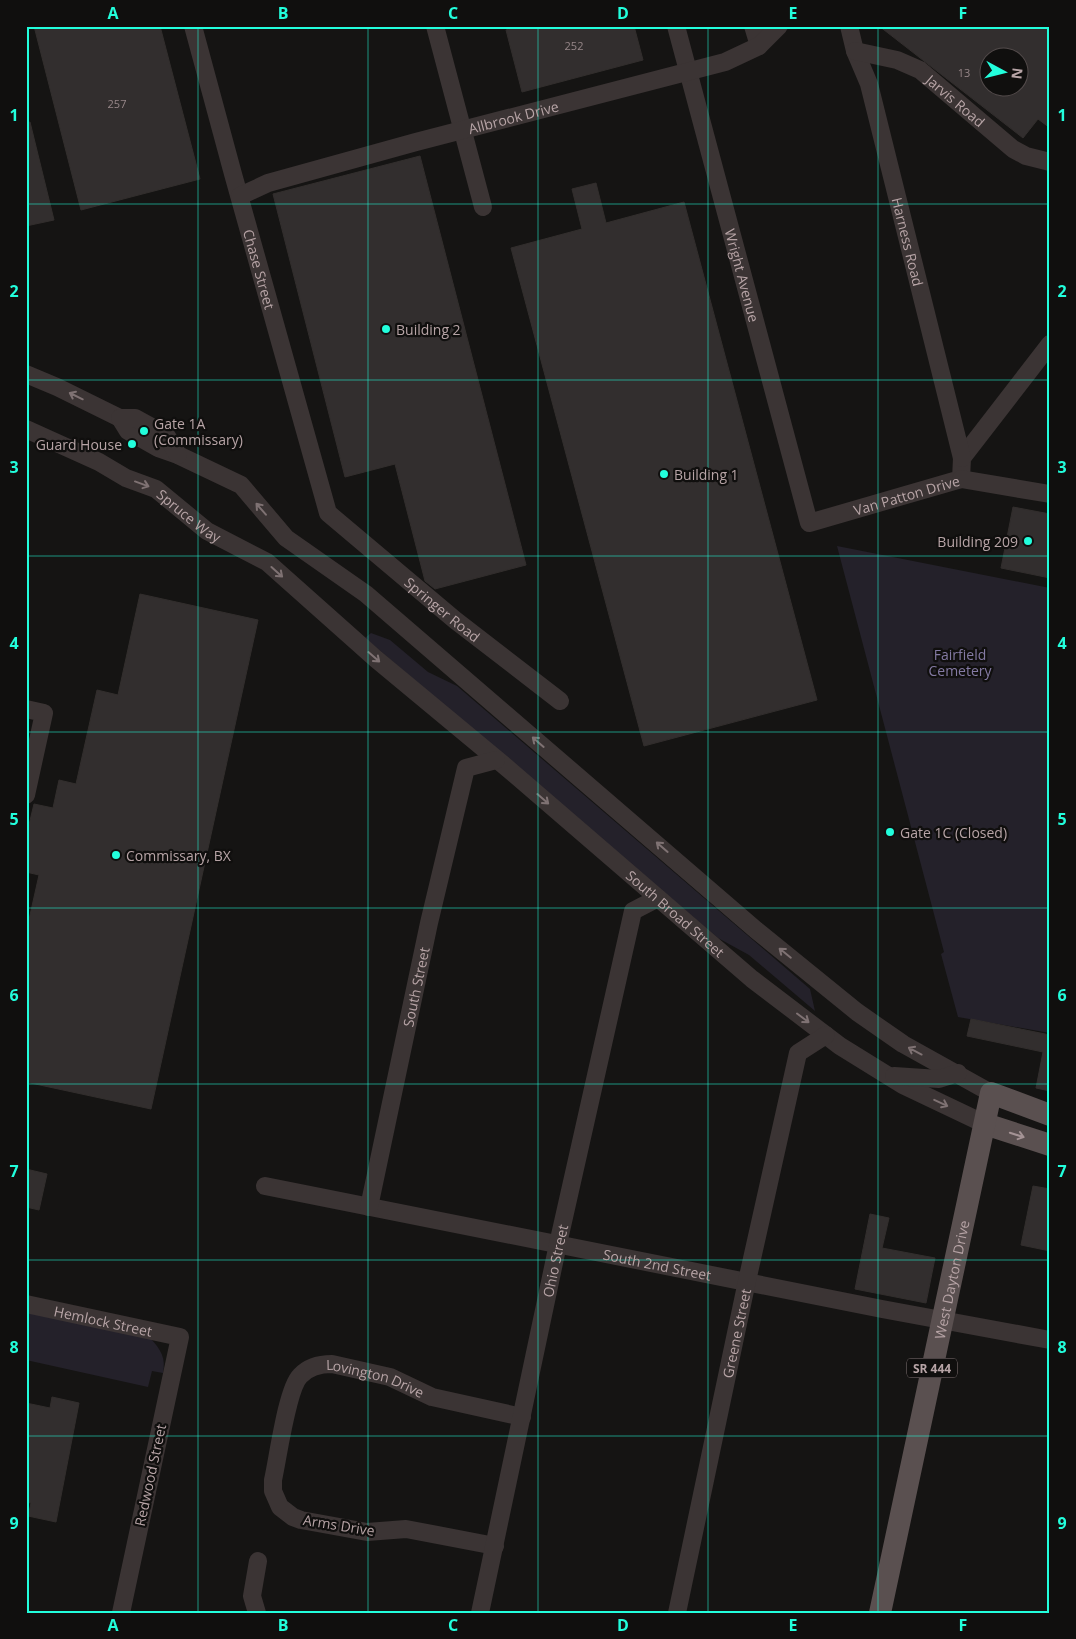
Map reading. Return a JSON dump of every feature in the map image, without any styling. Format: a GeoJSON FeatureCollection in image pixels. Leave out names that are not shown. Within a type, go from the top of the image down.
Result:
{"type":"FeatureCollection","features":[{"type":"Feature","properties":{"kind":"main road"},"geometry":{"type":"LineString","coordinates":[[991,1092],[1050,1115]]}},
{"type":"Feature","properties":{"kind":"main road","name":"West Dayton Drive"},"geometry":{"type":"LineString","coordinates":[[880,1613],[991,1092]]}},
{"type":"Feature","properties":{"kind":"main road","name":"South Broad Street"},"geometry":{"type":"LineString","coordinates":[[985,1124],[1050,1145]]}},
{"type":"Feature","properties":{"kind":"street","name":"Chase Street"},"geometry":{"type":"LineString","coordinates":[[193,26],[328,513]]}},
{"type":"Feature","properties":{"kind":"street"},"geometry":{"type":"LineString","coordinates":[[435,26],[483,207]]}},
{"type":"Feature","properties":{"kind":"street","name":"Wright Avenue"},"geometry":{"type":"LineString","coordinates":[[676,26],[809,523]]}},
{"type":"Feature","properties":{"kind":"street"},"geometry":{"type":"LineString","coordinates":[[754,26],[758,46]]}},
{"type":"Feature","properties":{"kind":"street","name":"Allbrook Drive"},"geometry":{"type":"LineString","coordinates":[[240,196],[268,183],[462,130],[725,62],[758,46],[779,26]]}},
{"type":"Feature","properties":{"kind":"street","name":"Harness Road"},"geometry":{"type":"LineString","coordinates":[[849,26],[855,51],[869,84],[962,458]]}},
{"type":"Feature","properties":{"kind":"street","name":"Jarvis Road"},"geometry":{"type":"LineString","coordinates":[[855,51],[897,60],[920,70],[1013,149],[1026,156],[1050,162]]}},
{"type":"Feature","properties":{"kind":"street","name":"Van Patton Drive"},"geometry":{"type":"LineString","coordinates":[[809,523],[961,479],[962,458],[1050,344]]}},
{"type":"Feature","properties":{"kind":"street"},"geometry":{"type":"LineString","coordinates":[[26,374],[120,418],[162,441],[178,455],[241,485],[286,538],[366,594],[756,930],[843,1001],[903,1044],[991,1092]]}},
{"type":"Feature","properties":{"kind":"street","name":"Spruce Way"},"geometry":{"type":"LineString","coordinates":[[26,429],[99,462],[126,478],[156,489],[207,531],[267,562],[337,625]]}},
{"type":"Feature","properties":{"kind":"street"},"geometry":{"type":"LineString","coordinates":[[961,479],[1050,494]]}},
{"type":"Feature","properties":{"kind":"street","name":"Springer Road"},"geometry":{"type":"LineString","coordinates":[[328,513],[455,620],[560,701]]}},
{"type":"Feature","properties":{"kind":"street","name":"South Broad Street"},"geometry":{"type":"LineString","coordinates":[[337,625],[752,979],[840,1046],[903,1085],[985,1124]]}},
{"type":"Feature","properties":{"kind":"street"},"geometry":{"type":"LineString","coordinates":[[26,710],[44,713],[26,795]]}},
{"type":"Feature","properties":{"kind":"street","name":"South Street"},"geometry":{"type":"LineString","coordinates":[[369,1207],[429,923],[466,768],[496,760]]}},
{"type":"Feature","properties":{"kind":"street","name":"Ohio Street"},"geometry":{"type":"LineString","coordinates":[[480,1613],[558,1244],[633,911],[658,898]]}},
{"type":"Feature","properties":{"kind":"street","name":"Greene Street"},"geometry":{"type":"LineString","coordinates":[[677,1613],[747,1281],[798,1054],[826,1034]]}},
{"type":"Feature","properties":{"kind":"street"},"geometry":{"type":"LineString","coordinates":[[887,1075],[939,1079],[958,1073]]}},
{"type":"Feature","properties":{"kind":"street","name":"South 2nd Street"},"geometry":{"type":"LineString","coordinates":[[265,1186],[882,1309],[1050,1340]]}},
{"type":"Feature","properties":{"kind":"street","name":"Hemlock Street"},"geometry":{"type":"LineString","coordinates":[[26,1304],[180,1337]]}},
{"type":"Feature","properties":{"kind":"street","name":"Redwood Street"},"geometry":{"type":"LineString","coordinates":[[121,1613],[180,1337]]}},
{"type":"Feature","properties":{"kind":"street","name":"Lovington Drive"},"geometry":{"type":"LineString","coordinates":[[281,1444],[291,1392],[295,1383],[306,1370],[323,1364],[332,1364],[390,1377],[432,1397],[522,1417]]}},
{"type":"Feature","properties":{"kind":"street","name":"Arms Drive"},"geometry":{"type":"LineString","coordinates":[[281,1444],[273,1480],[273,1491],[280,1506],[293,1517],[366,1532],[406,1529],[495,1546]]}},
{"type":"Feature","properties":{"kind":"street"},"geometry":{"type":"LineString","coordinates":[[257,1613],[252,1596],[258,1562]]}},
{"type":"Feature","properties":{"kind":"green space","name":"Fairfield Cemetery"},"geometry":{"type":"Polygon","coordinates":[[[837,546],[1050,588],[1050,1033],[958,1017],[941,954],[944,952],[837,546]]]}},
{"type":"Feature","properties":{"kind":"green space"},"geometry":{"type":"Polygon","coordinates":[[[371,633],[390,640],[428,672],[457,686],[810,989],[815,1011],[749,955],[718,938],[365,638],[371,633]]]}},
{"type":"Feature","properties":{"kind":"green space"},"geometry":{"type":"Polygon","coordinates":[[[26,1312],[151,1339],[162,1354],[164,1363],[163,1373],[152,1371],[148,1387],[26,1360],[26,1312]]]}},
{"type":"Feature","properties":{"kind":"building"},"geometry":{"type":"Polygon","coordinates":[[[34,26],[160,26],[200,179],[81,210],[34,26]]]}},
{"type":"Feature","properties":{"kind":"building"},"geometry":{"type":"Polygon","coordinates":[[[518,26],[634,26],[643,60],[522,92],[506,30],[518,26]]]}},
{"type":"Feature","properties":{"kind":"building"},"geometry":{"type":"Polygon","coordinates":[[[879,26],[1050,26],[1050,128],[1038,119],[1023,138],[879,26]]]}},
{"type":"Feature","properties":{"kind":"building"},"geometry":{"type":"Polygon","coordinates":[[[30,122],[54,220],[26,226],[26,123],[30,122]]]}},
{"type":"Feature","properties":{"kind":"building","name":"Building 2"},"geometry":{"type":"Polygon","coordinates":[[[420,156],[526,565],[435,589],[425,581],[395,464],[345,477],[273,194],[420,156]]]}},
{"type":"Feature","properties":{"kind":"building","name":"Building 1"},"geometry":{"type":"Polygon","coordinates":[[[596,183],[606,223],[684,202],[817,700],[644,746],[511,248],[582,229],[572,189],[596,183]]]}},
{"type":"Feature","properties":{"kind":"building","name":"Building 209"},"geometry":{"type":"Polygon","coordinates":[[[1013,507],[1050,514],[1050,578],[1001,568],[1013,507]]]}},
{"type":"Feature","properties":{"kind":"building","name":"Commissary, BX"},"geometry":{"type":"Polygon","coordinates":[[[140,594],[258,620],[151,1109],[26,1082],[26,933],[39,875],[26,872],[26,837],[34,804],[53,808],[59,780],[76,784],[97,690],[118,695],[140,594]]]}},
{"type":"Feature","properties":{"kind":"building"},"geometry":{"type":"Polygon","coordinates":[[[971,1019],[1050,1035],[1050,1091],[1036,1088],[1043,1052],[967,1036],[971,1019]]]}},
{"type":"Feature","properties":{"kind":"building"},"geometry":{"type":"Polygon","coordinates":[[[26,1169],[47,1174],[39,1210],[26,1207],[26,1169]]]}},
{"type":"Feature","properties":{"kind":"building"},"geometry":{"type":"Polygon","coordinates":[[[1033,1186],[1050,1189],[1050,1251],[1021,1245],[1033,1186]]]}},
{"type":"Feature","properties":{"kind":"building"},"geometry":{"type":"Polygon","coordinates":[[[870,1214],[889,1218],[882,1248],[935,1258],[926,1303],[855,1289],[870,1214]]]}},
{"type":"Feature","properties":{"kind":"building"},"geometry":{"type":"Polygon","coordinates":[[[52,1397],[79,1403],[56,1522],[28,1516],[31,1503],[26,1502],[26,1403],[50,1408],[52,1397]]]}},
{"type":"Feature","properties":{"kind":"place","name":"Building 2"},"geometry":{"type":"Point","coordinates":[386,329]}},
{"type":"Feature","properties":{"kind":"place","name":"Gate 1A (Commissary)"},"geometry":{"type":"Point","coordinates":[144,431]}},
{"type":"Feature","properties":{"kind":"place","name":"Guard House"},"geometry":{"type":"Point","coordinates":[132,444]}},
{"type":"Feature","properties":{"kind":"place","name":"Building 1"},"geometry":{"type":"Point","coordinates":[664,474]}},
{"type":"Feature","properties":{"kind":"place","name":"Building 209"},"geometry":{"type":"Point","coordinates":[1028,541]}},
{"type":"Feature","properties":{"kind":"place","name":"Gate 1C (Closed)"},"geometry":{"type":"Point","coordinates":[890,832]}},
{"type":"Feature","properties":{"kind":"place","name":"Commissary, BX"},"geometry":{"type":"Point","coordinates":[116,855]}}]}
